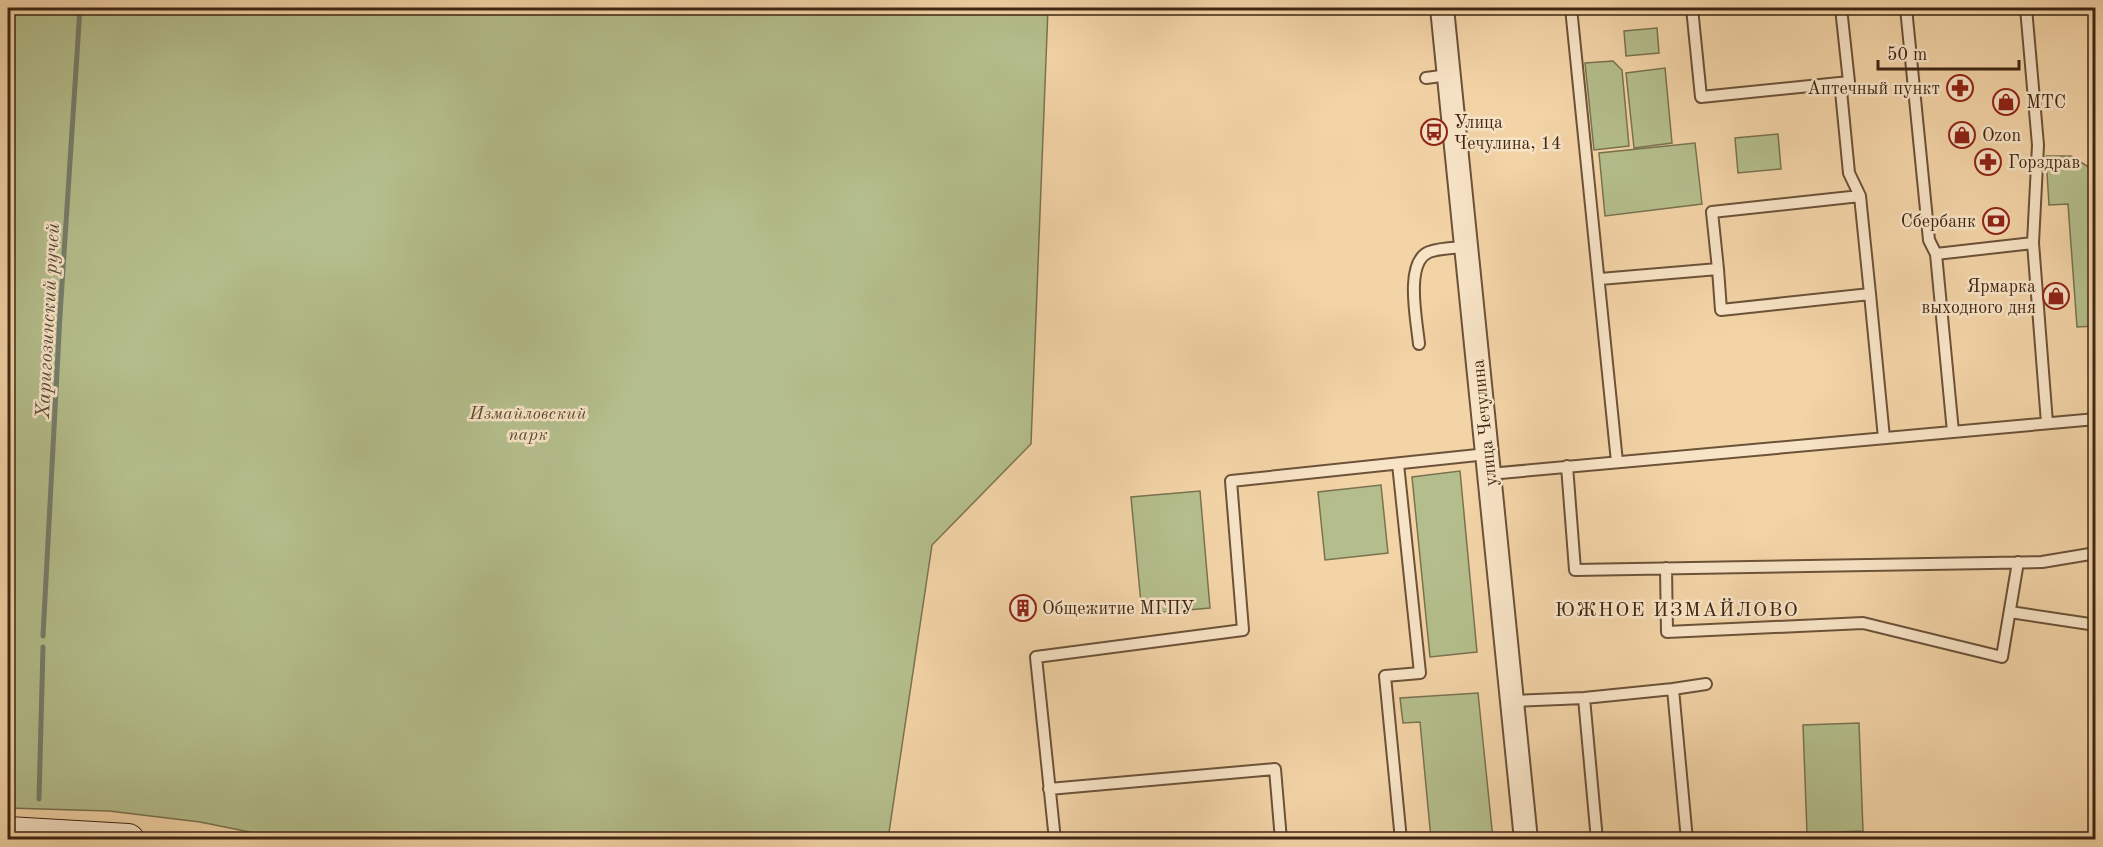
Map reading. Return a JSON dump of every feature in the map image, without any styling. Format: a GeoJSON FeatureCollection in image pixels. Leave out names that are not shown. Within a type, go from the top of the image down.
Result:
{"type":"FeatureCollection","features":[{"type":"Feature","properties":{"kind":"main road"},"geometry":{"type":"LineString","coordinates":[[8,833],[128,840]]}},
{"type":"Feature","properties":{"kind":"street","name":"улица Чечулина"},"geometry":{"type":"LineString","coordinates":[[1442,8],[1526,840]]}},
{"type":"Feature","properties":{"kind":"lane"},"geometry":{"type":"LineString","coordinates":[[1571,8],[1617,462]]}},
{"type":"Feature","properties":{"kind":"lane"},"geometry":{"type":"LineString","coordinates":[[1692,8],[1701,97],[1849,82]]}},
{"type":"Feature","properties":{"kind":"lane"},"geometry":{"type":"LineString","coordinates":[[1841,8],[1849,82],[1841,91],[1849,173],[1860,196],[1884,438]]}},
{"type":"Feature","properties":{"kind":"lane"},"geometry":{"type":"LineString","coordinates":[[1906,8],[1929,240],[1936,254],[1953,432]]}},
{"type":"Feature","properties":{"kind":"lane"},"geometry":{"type":"LineString","coordinates":[[2026,8],[2038,145],[2033,243],[2047,423]]}},
{"type":"Feature","properties":{"kind":"lane"},"geometry":{"type":"LineString","coordinates":[[1426,78],[1449,75]]}},
{"type":"Feature","properties":{"kind":"lane"},"geometry":{"type":"LineString","coordinates":[[1860,196],[1712,212],[1721,310],[1870,294]]}},
{"type":"Feature","properties":{"kind":"lane"},"geometry":{"type":"LineString","coordinates":[[1936,254],[2033,243]]}},
{"type":"Feature","properties":{"kind":"lane"},"geometry":{"type":"LineString","coordinates":[[1419,344],[1414,285],[1415,272],[1421,258],[1430,252],[1466,247]]}},
{"type":"Feature","properties":{"kind":"lane"},"geometry":{"type":"LineString","coordinates":[[1600,279],[1718,269]]}},
{"type":"Feature","properties":{"kind":"lane"},"geometry":{"type":"LineString","coordinates":[[1055,840],[1036,657],[1243,630],[1231,482],[1398,464],[1567,466],[2096,419]]}},
{"type":"Feature","properties":{"kind":"lane"},"geometry":{"type":"LineString","coordinates":[[1398,464],[1420,673],[1385,676],[1401,840]]}},
{"type":"Feature","properties":{"kind":"lane"},"geometry":{"type":"LineString","coordinates":[[1567,466],[1575,570],[2042,562],[2096,553]]}},
{"type":"Feature","properties":{"kind":"lane"},"geometry":{"type":"LineString","coordinates":[[1666,568],[1667,632],[1863,623],[2002,657],[2018,562]]}},
{"type":"Feature","properties":{"kind":"lane"},"geometry":{"type":"LineString","coordinates":[[2010,612],[2096,626]]}},
{"type":"Feature","properties":{"kind":"lane"},"geometry":{"type":"LineString","coordinates":[[1511,701],[1584,698],[1706,684]]}},
{"type":"Feature","properties":{"kind":"lane"},"geometry":{"type":"LineString","coordinates":[[1672,688],[1687,840]]}},
{"type":"Feature","properties":{"kind":"lane"},"geometry":{"type":"LineString","coordinates":[[1584,698],[1597,840]]}},
{"type":"Feature","properties":{"kind":"lane"},"geometry":{"type":"LineString","coordinates":[[1049,789],[1275,769],[1281,840]]}},
{"type":"Feature","properties":{"kind":"green space","name":"Измайловский парк"},"geometry":{"type":"Polygon","coordinates":[[[8,8],[1048,8],[1031,444],[932,545],[888,839],[290,840],[200,822],[109,811],[8,808],[8,8]]]}},
{"type":"Feature","properties":{"kind":"green space"},"geometry":{"type":"Polygon","coordinates":[[[1657,28],[1659,53],[1626,56],[1624,31],[1657,28]]]}},
{"type":"Feature","properties":{"kind":"green space"},"geometry":{"type":"Polygon","coordinates":[[[1613,61],[1622,70],[1629,146],[1594,150],[1585,63],[1613,61]]]}},
{"type":"Feature","properties":{"kind":"green space"},"geometry":{"type":"Polygon","coordinates":[[[1665,68],[1672,143],[1634,148],[1626,73],[1665,68]]]}},
{"type":"Feature","properties":{"kind":"green space"},"geometry":{"type":"Polygon","coordinates":[[[1778,134],[1781,169],[1738,173],[1735,138],[1778,134]]]}},
{"type":"Feature","properties":{"kind":"green space"},"geometry":{"type":"Polygon","coordinates":[[[1695,143],[1702,204],[1605,216],[1599,153],[1695,143]]]}},
{"type":"Feature","properties":{"kind":"green space"},"geometry":{"type":"Polygon","coordinates":[[[2046,156],[2071,156],[2095,171],[2095,326],[2077,327],[2068,204],[2049,205],[2046,156]]]}},
{"type":"Feature","properties":{"kind":"green space"},"geometry":{"type":"Polygon","coordinates":[[[1460,471],[1477,652],[1430,657],[1412,477],[1460,471]]]}},
{"type":"Feature","properties":{"kind":"green space"},"geometry":{"type":"Polygon","coordinates":[[[1381,485],[1388,553],[1325,560],[1318,492],[1381,485]]]}},
{"type":"Feature","properties":{"kind":"green space"},"geometry":{"type":"Polygon","coordinates":[[[1200,491],[1210,608],[1142,614],[1131,497],[1200,491]]]}},
{"type":"Feature","properties":{"kind":"green space"},"geometry":{"type":"Polygon","coordinates":[[[1478,693],[1493,839],[1431,839],[1420,722],[1403,723],[1400,698],[1478,693]]]}},
{"type":"Feature","properties":{"kind":"green space"},"geometry":{"type":"Polygon","coordinates":[[[1859,723],[1863,831],[1807,833],[1803,725],[1859,723]]]}},
{"type":"Feature","properties":{"kind":"green space"},"geometry":{"type":"Polygon","coordinates":[[[1872,834],[1872,839],[1795,839],[1795,837],[1872,834]]]}},
{"type":"Feature","properties":{"kind":"waterway","name":"Харигозинский ручей"},"geometry":{"type":"LineString","coordinates":[[43,636],[60,315],[80,8]]}},
{"type":"Feature","properties":{"kind":"waterway","name":"Харигозинский ручей"},"geometry":{"type":"LineString","coordinates":[[39,799],[43,647]]}},
{"type":"Feature","properties":{"kind":"place","name":"Аптечный пункт"},"geometry":{"type":"Point","coordinates":[1960,88]}},
{"type":"Feature","properties":{"kind":"place","name":"МТС"},"geometry":{"type":"Point","coordinates":[2006,102]}},
{"type":"Feature","properties":{"kind":"place","name":"Улица Чечулина, 14"},"geometry":{"type":"Point","coordinates":[1434,132]}},
{"type":"Feature","properties":{"kind":"place","name":"Ozon"},"geometry":{"type":"Point","coordinates":[1962,135]}},
{"type":"Feature","properties":{"kind":"place","name":"Горздрав"},"geometry":{"type":"Point","coordinates":[1988,162]}},
{"type":"Feature","properties":{"kind":"place","name":"Сбербанк"},"geometry":{"type":"Point","coordinates":[1996,221]}},
{"type":"Feature","properties":{"kind":"place","name":"Ярмарка выходного дня"},"geometry":{"type":"Point","coordinates":[2056,296]}},
{"type":"Feature","properties":{"kind":"place","name":"Общежитие МГПУ"},"geometry":{"type":"Point","coordinates":[1023,608]}},
{"type":"Feature","properties":{"kind":"district","name":"ЮЖНОЕ ИЗМАЙЛОВО"},"geometry":{"type":"Point","coordinates":[1677,609]}}]}
